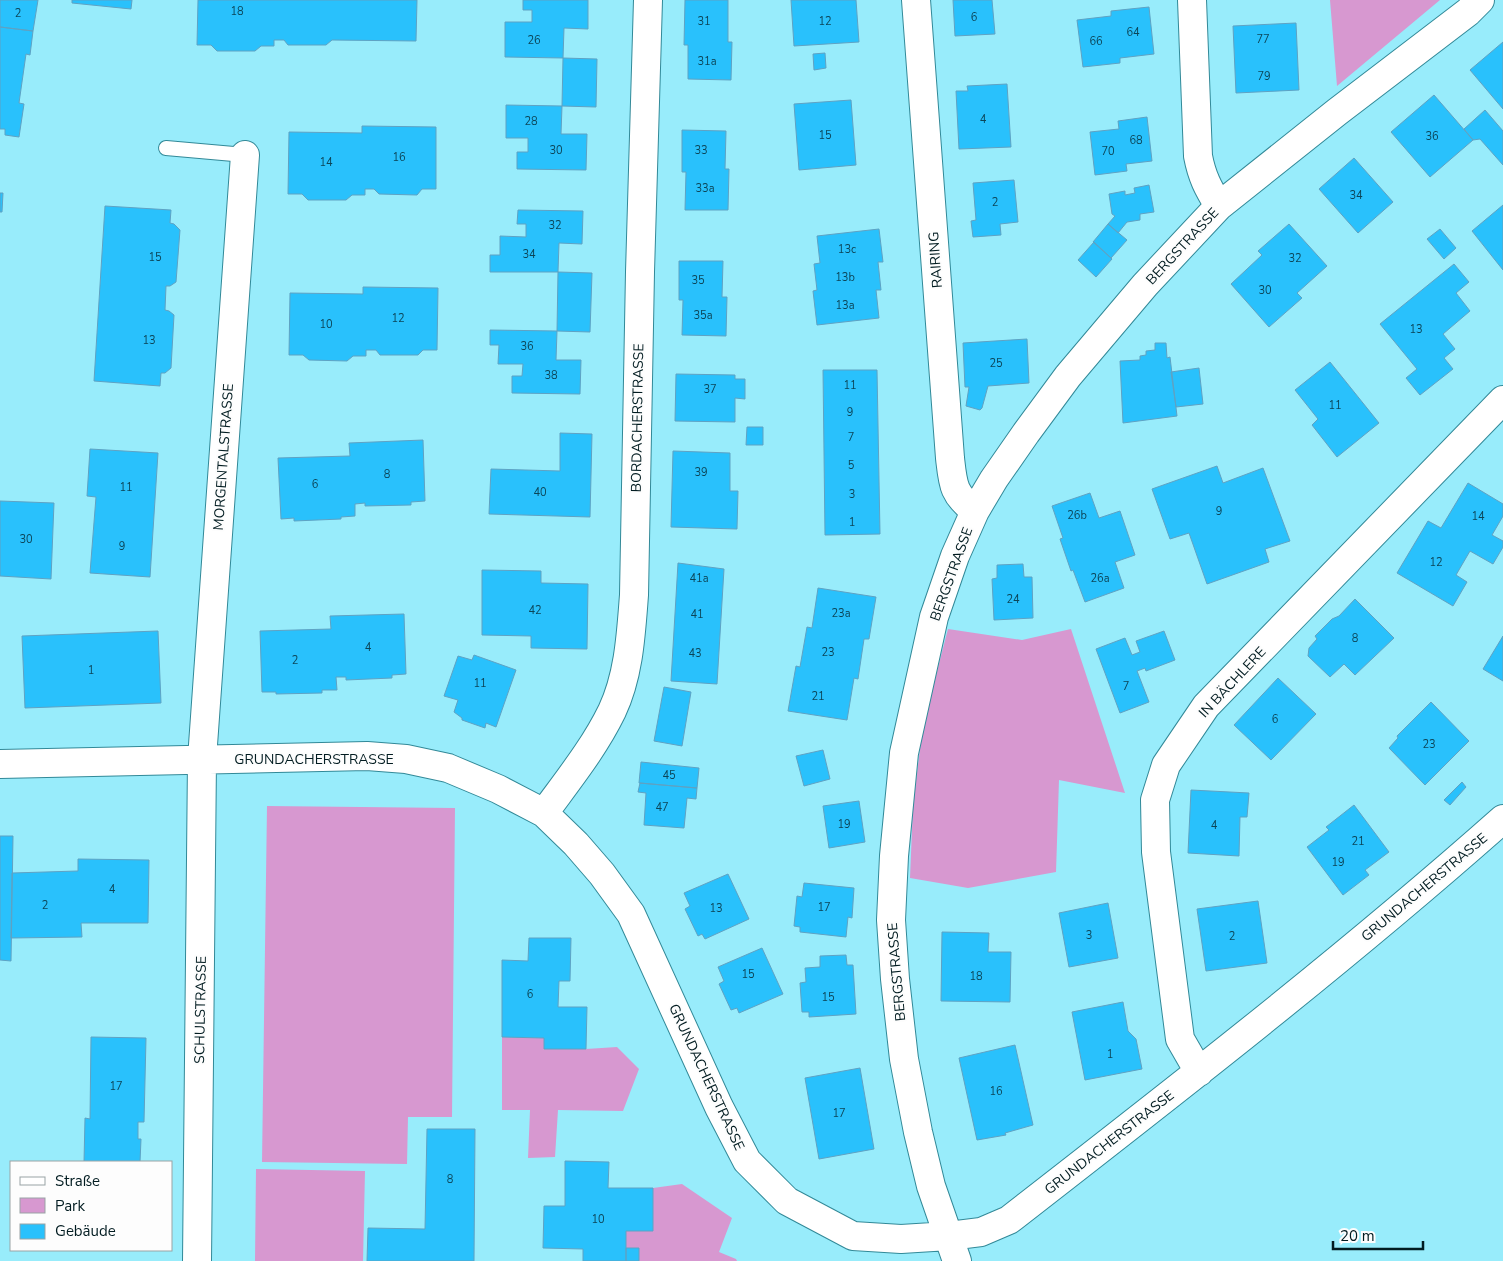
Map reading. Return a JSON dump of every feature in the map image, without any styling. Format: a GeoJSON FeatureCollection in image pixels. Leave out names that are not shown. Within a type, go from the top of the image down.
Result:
{"type":"FeatureCollection","features":[{"type":"Feature","properties":{"kind":"street","name":"BORDACHERSTRASSE"},"geometry":{"type":"LineString","coordinates":[[544,814],[589,751],[612,710],[622,683],[631,645],[634,595],[648,0]]}},
{"type":"Feature","properties":{"kind":"street","name":"RAIRING"},"geometry":{"type":"LineString","coordinates":[[916,0],[950,458],[956,491],[964,502],[975,511]]}},
{"type":"Feature","properties":{"kind":"street"},"geometry":{"type":"LineString","coordinates":[[1192,0],[1200,171],[1206,186],[1220,206]]}},
{"type":"Feature","properties":{"kind":"street","name":"BERGSTRASSE"},"geometry":{"type":"LineString","coordinates":[[953,1249],[927,1168],[904,1059],[895,979],[891,920],[894,856],[904,753],[934,617],[954,556],[975,511],[994,479],[1068,376],[1144,285],[1220,206],[1337,112],[1468,12],[1480,0]]}},
{"type":"Feature","properties":{"kind":"street","name":"MORGENTALSTRASSE"},"geometry":{"type":"LineString","coordinates":[[202,759],[245,155]]}},
{"type":"Feature","properties":{"kind":"street","name":"IN BÄCHLERE"},"geometry":{"type":"LineString","coordinates":[[1199,1072],[1180,1039],[1156,852],[1155,800],[1166,765],[1206,706],[1503,400]]}},
{"type":"Feature","properties":{"kind":"street","name":"GRUNDACHERSTRASSE"},"geometry":{"type":"LineString","coordinates":[[0,764],[367,756],[406,759],[448,768],[498,789],[544,814],[576,844],[602,874],[631,914],[719,1107],[747,1161],[787,1201],[852,1236],[901,1239],[953,1249],[981,1232],[1009,1220],[1199,1072],[1436,879],[1503,820]]}},
{"type":"Feature","properties":{"kind":"street","name":"SCHULSTRASSE"},"geometry":{"type":"LineString","coordinates":[[197,1261],[202,759]]}},
{"type":"Feature","properties":{"kind":"lane"},"geometry":{"type":"LineString","coordinates":[[166,148],[245,155]]}},
{"type":"Feature","properties":{"kind":"green space"},"geometry":{"type":"Polygon","coordinates":[[[1330,0],[1440,0],[1337,86],[1330,0]]]}},
{"type":"Feature","properties":{"kind":"green space"},"geometry":{"type":"Polygon","coordinates":[[[948,629],[1022,640],[1071,629],[1125,793],[1059,780],[1056,872],[968,888],[910,878],[913,805],[923,725],[948,629]]]}},
{"type":"Feature","properties":{"kind":"green space"},"geometry":{"type":"Polygon","coordinates":[[[267,806],[455,808],[452,1117],[408,1117],[407,1164],[262,1162],[267,806]]]}},
{"type":"Feature","properties":{"kind":"green space"},"geometry":{"type":"Polygon","coordinates":[[[502,1037],[544,1038],[544,1049],[617,1047],[639,1069],[623,1111],[558,1110],[555,1157],[528,1158],[530,1110],[502,1110],[502,1037]]]}},
{"type":"Feature","properties":{"kind":"green space"},"geometry":{"type":"Polygon","coordinates":[[[256,1169],[365,1171],[363,1261],[255,1261],[256,1169]]]}},
{"type":"Feature","properties":{"kind":"green space"},"geometry":{"type":"Polygon","coordinates":[[[682,1184],[732,1218],[719,1252],[737,1261],[639,1261],[638,1248],[626,1248],[626,1231],[653,1231],[653,1188],[682,1184]]]}},
{"type":"Feature","properties":{"kind":"building"},"geometry":{"type":"Polygon","coordinates":[[[0,0],[38,0],[33,31],[0,27],[0,0]]]}},
{"type":"Feature","properties":{"kind":"building"},"geometry":{"type":"Polygon","coordinates":[[[72,0],[132,0],[131,9],[72,3],[72,0]]]}},
{"type":"Feature","properties":{"kind":"building"},"geometry":{"type":"Polygon","coordinates":[[[198,0],[417,0],[416,41],[332,40],[326,45],[288,45],[284,40],[274,40],[274,46],[261,46],[255,51],[217,51],[211,45],[197,45],[198,0]]]}},
{"type":"Feature","properties":{"kind":"building"},"geometry":{"type":"Polygon","coordinates":[[[523,0],[588,0],[588,29],[564,28],[563,58],[505,57],[505,22],[532,22],[532,10],[523,10],[523,0]]]}},
{"type":"Feature","properties":{"kind":"building"},"geometry":{"type":"Polygon","coordinates":[[[685,0],[728,0],[728,42],[732,42],[731,80],[688,79],[688,45],[684,45],[685,0]]]}},
{"type":"Feature","properties":{"kind":"building"},"geometry":{"type":"Polygon","coordinates":[[[791,0],[856,0],[859,42],[794,46],[791,0]]]}},
{"type":"Feature","properties":{"kind":"building"},"geometry":{"type":"Polygon","coordinates":[[[953,0],[992,0],[995,34],[955,36],[953,0]]]}},
{"type":"Feature","properties":{"kind":"building"},"geometry":{"type":"Polygon","coordinates":[[[1149,7],[1154,54],[1120,58],[1120,63],[1083,67],[1077,20],[1111,16],[1111,11],[1149,7]]]}},
{"type":"Feature","properties":{"kind":"building"},"geometry":{"type":"Polygon","coordinates":[[[1296,23],[1299,90],[1236,93],[1233,26],[1296,23]]]}},
{"type":"Feature","properties":{"kind":"building"},"geometry":{"type":"Polygon","coordinates":[[[0,27],[33,31],[30,55],[26,54],[19,103],[24,104],[19,137],[5,135],[5,129],[0,129],[0,27]]]}},
{"type":"Feature","properties":{"kind":"building"},"geometry":{"type":"Polygon","coordinates":[[[1503,42],[1503,109],[1470,70],[1503,42]]]}},
{"type":"Feature","properties":{"kind":"building"},"geometry":{"type":"Polygon","coordinates":[[[825,53],[826,68],[814,70],[813,54],[825,53]]]}},
{"type":"Feature","properties":{"kind":"building"},"geometry":{"type":"Polygon","coordinates":[[[563,58],[597,59],[596,107],[562,106],[563,58]]]}},
{"type":"Feature","properties":{"kind":"building"},"geometry":{"type":"Polygon","coordinates":[[[1007,84],[1011,147],[959,149],[956,91],[968,91],[967,86],[1007,84]]]}},
{"type":"Feature","properties":{"kind":"building"},"geometry":{"type":"Polygon","coordinates":[[[1434,95],[1473,140],[1430,177],[1391,132],[1434,95]]]}},
{"type":"Feature","properties":{"kind":"building"},"geometry":{"type":"Polygon","coordinates":[[[851,100],[856,165],[799,170],[794,104],[851,100]]]}},
{"type":"Feature","properties":{"kind":"building"},"geometry":{"type":"Polygon","coordinates":[[[506,105],[562,106],[561,134],[587,134],[586,170],[517,169],[517,152],[528,152],[528,138],[506,138],[506,105]]]}},
{"type":"Feature","properties":{"kind":"building"},"geometry":{"type":"Polygon","coordinates":[[[1485,110],[1503,131],[1503,165],[1480,139],[1473,140],[1464,129],[1485,110]]]}},
{"type":"Feature","properties":{"kind":"building"},"geometry":{"type":"Polygon","coordinates":[[[1147,117],[1152,161],[1126,164],[1127,171],[1095,175],[1090,132],[1119,129],[1118,121],[1147,117]]]}},
{"type":"Feature","properties":{"kind":"building"},"geometry":{"type":"Polygon","coordinates":[[[362,126],[436,127],[436,189],[422,189],[417,195],[379,194],[374,189],[365,189],[365,195],[352,195],[346,200],[308,200],[302,194],[288,194],[289,132],[362,133],[362,126]]]}},
{"type":"Feature","properties":{"kind":"building"},"geometry":{"type":"Polygon","coordinates":[[[682,130],[726,131],[725,169],[729,169],[728,210],[685,210],[686,172],[682,172],[682,130]]]}},
{"type":"Feature","properties":{"kind":"building"},"geometry":{"type":"Polygon","coordinates":[[[1354,158],[1393,202],[1358,233],[1319,189],[1354,158]]]}},
{"type":"Feature","properties":{"kind":"building"},"geometry":{"type":"Polygon","coordinates":[[[1014,180],[1018,222],[1000,224],[1001,235],[973,237],[971,221],[976,220],[973,183],[1014,180]]]}},
{"type":"Feature","properties":{"kind":"building"},"geometry":{"type":"Polygon","coordinates":[[[1149,185],[1154,212],[1140,214],[1140,220],[1127,222],[1118,233],[1108,224],[1115,216],[1112,214],[1109,194],[1125,191],[1125,195],[1135,193],[1134,188],[1149,185]]]}},
{"type":"Feature","properties":{"kind":"building"},"geometry":{"type":"Polygon","coordinates":[[[0,193],[3,193],[2,212],[0,212],[0,193]]]}},
{"type":"Feature","properties":{"kind":"building"},"geometry":{"type":"Polygon","coordinates":[[[1503,205],[1503,270],[1472,231],[1503,205]]]}},
{"type":"Feature","properties":{"kind":"building"},"geometry":{"type":"Polygon","coordinates":[[[105,206],[171,210],[170,223],[180,230],[176,282],[166,286],[165,310],[174,315],[171,368],[165,373],[161,373],[160,386],[94,381],[105,206]]]}},
{"type":"Feature","properties":{"kind":"building"},"geometry":{"type":"Polygon","coordinates":[[[518,210],[583,211],[582,244],[559,243],[558,272],[490,272],[490,255],[500,255],[500,236],[526,237],[526,224],[517,224],[518,210]]]}},
{"type":"Feature","properties":{"kind":"building"},"geometry":{"type":"Polygon","coordinates":[[[1108,224],[1127,240],[1111,258],[1093,242],[1108,224]]]}},
{"type":"Feature","properties":{"kind":"building"},"geometry":{"type":"Polygon","coordinates":[[[1289,224],[1327,266],[1297,293],[1302,298],[1269,327],[1231,284],[1262,255],[1258,251],[1289,224]]]}},
{"type":"Feature","properties":{"kind":"building"},"geometry":{"type":"Polygon","coordinates":[[[879,229],[883,262],[878,262],[881,290],[876,290],[879,318],[817,325],[813,291],[817,290],[814,264],[820,263],[817,236],[879,229]]]}},
{"type":"Feature","properties":{"kind":"building"},"geometry":{"type":"Polygon","coordinates":[[[1440,229],[1456,248],[1444,259],[1427,239],[1440,229]]]}},
{"type":"Feature","properties":{"kind":"building"},"geometry":{"type":"Polygon","coordinates":[[[1094,242],[1112,259],[1096,277],[1078,260],[1094,242]]]}},
{"type":"Feature","properties":{"kind":"building"},"geometry":{"type":"Polygon","coordinates":[[[679,261],[723,261],[722,297],[727,297],[726,336],[682,335],[683,300],[679,300],[679,261]]]}},
{"type":"Feature","properties":{"kind":"building"},"geometry":{"type":"Polygon","coordinates":[[[1454,264],[1469,282],[1456,293],[1470,311],[1443,334],[1455,349],[1444,358],[1453,369],[1420,395],[1406,378],[1417,369],[1380,324],[1454,264]]]}},
{"type":"Feature","properties":{"kind":"building"},"geometry":{"type":"Polygon","coordinates":[[[558,272],[592,273],[590,332],[557,331],[558,272]]]}},
{"type":"Feature","properties":{"kind":"building"},"geometry":{"type":"Polygon","coordinates":[[[363,287],[438,288],[437,350],[423,350],[418,355],[380,355],[376,350],[366,350],[366,356],[353,356],[347,361],[309,360],[303,355],[289,355],[290,293],[363,294],[363,287]]]}},
{"type":"Feature","properties":{"kind":"building"},"geometry":{"type":"Polygon","coordinates":[[[490,330],[557,331],[556,360],[581,360],[580,394],[512,393],[512,376],[522,376],[523,364],[498,364],[499,345],[490,345],[490,330]]]}},
{"type":"Feature","properties":{"kind":"building"},"geometry":{"type":"Polygon","coordinates":[[[1027,339],[1029,383],[988,386],[980,410],[966,406],[969,387],[965,387],[963,343],[1027,339]]]}},
{"type":"Feature","properties":{"kind":"building"},"geometry":{"type":"Polygon","coordinates":[[[1155,343],[1166,343],[1167,358],[1170,357],[1177,416],[1123,423],[1120,361],[1140,360],[1140,356],[1146,355],[1146,351],[1155,350],[1155,343]]]}},
{"type":"Feature","properties":{"kind":"building"},"geometry":{"type":"Polygon","coordinates":[[[1330,362],[1379,423],[1337,457],[1312,425],[1318,419],[1295,390],[1330,362]]]}},
{"type":"Feature","properties":{"kind":"building"},"geometry":{"type":"Polygon","coordinates":[[[1199,368],[1203,404],[1176,407],[1171,372],[1199,368]]]}},
{"type":"Feature","properties":{"kind":"building"},"geometry":{"type":"Polygon","coordinates":[[[823,370],[877,370],[880,534],[825,535],[823,370]]]}},
{"type":"Feature","properties":{"kind":"building"},"geometry":{"type":"Polygon","coordinates":[[[676,374],[735,375],[735,379],[745,379],[745,399],[735,398],[735,422],[675,421],[676,374]]]}},
{"type":"Feature","properties":{"kind":"building"},"geometry":{"type":"Polygon","coordinates":[[[747,427],[763,427],[763,445],[746,445],[747,427]]]}},
{"type":"Feature","properties":{"kind":"building"},"geometry":{"type":"Polygon","coordinates":[[[560,433],[592,434],[590,517],[489,514],[491,469],[560,471],[560,433]]]}},
{"type":"Feature","properties":{"kind":"building"},"geometry":{"type":"Polygon","coordinates":[[[423,440],[425,501],[411,502],[411,505],[365,506],[365,503],[355,504],[355,516],[341,517],[341,519],[294,521],[294,518],[281,519],[278,458],[350,456],[349,443],[423,440]]]}},
{"type":"Feature","properties":{"kind":"building"},"geometry":{"type":"Polygon","coordinates":[[[90,449],[158,453],[150,577],[90,573],[96,497],[87,496],[90,449]]]}},
{"type":"Feature","properties":{"kind":"building"},"geometry":{"type":"Polygon","coordinates":[[[673,451],[730,453],[730,491],[738,491],[737,529],[671,527],[673,451]]]}},
{"type":"Feature","properties":{"kind":"building"},"geometry":{"type":"Polygon","coordinates":[[[1217,466],[1223,483],[1263,468],[1290,541],[1265,549],[1269,562],[1207,584],[1189,533],[1170,539],[1152,489],[1217,466]]]}},
{"type":"Feature","properties":{"kind":"building"},"geometry":{"type":"Polygon","coordinates":[[[1468,483],[1503,504],[1503,516],[1492,535],[1503,541],[1503,547],[1493,564],[1470,551],[1456,575],[1467,582],[1453,606],[1397,573],[1428,521],[1441,528],[1468,483]]]}},
{"type":"Feature","properties":{"kind":"building"},"geometry":{"type":"Polygon","coordinates":[[[1090,493],[1099,518],[1120,511],[1135,555],[1115,562],[1124,588],[1085,602],[1073,570],[1071,571],[1060,539],[1063,538],[1052,506],[1090,493]]]}},
{"type":"Feature","properties":{"kind":"building"},"geometry":{"type":"Polygon","coordinates":[[[0,501],[54,503],[51,579],[0,576],[0,501]]]}},
{"type":"Feature","properties":{"kind":"building"},"geometry":{"type":"Polygon","coordinates":[[[678,563],[724,569],[717,684],[671,681],[678,563]]]}},
{"type":"Feature","properties":{"kind":"building"},"geometry":{"type":"Polygon","coordinates":[[[1023,564],[1024,577],[1032,577],[1033,618],[994,620],[992,579],[997,578],[997,565],[1023,564]]]}},
{"type":"Feature","properties":{"kind":"building"},"geometry":{"type":"Polygon","coordinates":[[[482,570],[541,571],[541,583],[588,584],[587,649],[531,648],[531,636],[482,635],[482,570]]]}},
{"type":"Feature","properties":{"kind":"building"},"geometry":{"type":"Polygon","coordinates":[[[818,588],[876,597],[869,639],[864,639],[858,679],[854,678],[847,720],[788,711],[796,666],[800,667],[807,627],[812,628],[818,588]]]}},
{"type":"Feature","properties":{"kind":"building"},"geometry":{"type":"Polygon","coordinates":[[[1355,599],[1394,638],[1355,675],[1344,664],[1330,677],[1308,656],[1309,648],[1317,639],[1315,636],[1332,619],[1339,616],[1355,599]]]}},
{"type":"Feature","properties":{"kind":"building"},"geometry":{"type":"Polygon","coordinates":[[[404,614],[406,674],[392,675],[392,678],[346,680],[346,677],[336,677],[337,690],[322,690],[322,693],[276,694],[276,692],[262,692],[260,631],[331,629],[330,616],[404,614]]]}},
{"type":"Feature","properties":{"kind":"building"},"geometry":{"type":"Polygon","coordinates":[[[158,631],[161,703],[25,708],[22,636],[158,631]]]}},
{"type":"Feature","properties":{"kind":"building"},"geometry":{"type":"Polygon","coordinates":[[[1164,631],[1175,660],[1146,671],[1145,668],[1137,671],[1149,702],[1120,713],[1096,649],[1125,638],[1132,655],[1140,652],[1136,641],[1164,631]]]}},
{"type":"Feature","properties":{"kind":"building"},"geometry":{"type":"Polygon","coordinates":[[[1503,636],[1503,681],[1483,669],[1503,636]]]}},
{"type":"Feature","properties":{"kind":"building"},"geometry":{"type":"Polygon","coordinates":[[[474,655],[516,670],[496,727],[486,723],[485,728],[462,720],[454,712],[458,700],[444,696],[458,656],[472,660],[474,655]]]}},
{"type":"Feature","properties":{"kind":"building"},"geometry":{"type":"Polygon","coordinates":[[[1278,678],[1316,714],[1271,760],[1234,725],[1278,678]]]}},
{"type":"Feature","properties":{"kind":"building"},"geometry":{"type":"Polygon","coordinates":[[[664,687],[691,692],[682,746],[654,741],[664,687]]]}},
{"type":"Feature","properties":{"kind":"building"},"geometry":{"type":"Polygon","coordinates":[[[1431,702],[1469,741],[1425,785],[1389,748],[1398,738],[1397,736],[1431,702]]]}},
{"type":"Feature","properties":{"kind":"building"},"geometry":{"type":"Polygon","coordinates":[[[823,750],[830,779],[804,786],[796,756],[823,750]]]}},
{"type":"Feature","properties":{"kind":"building"},"geometry":{"type":"Polygon","coordinates":[[[641,762],[699,768],[697,788],[639,783],[641,762]]]}},
{"type":"Feature","properties":{"kind":"building"},"geometry":{"type":"Polygon","coordinates":[[[1462,782],[1466,787],[1450,805],[1444,800],[1462,782]]]}},
{"type":"Feature","properties":{"kind":"building"},"geometry":{"type":"Polygon","coordinates":[[[640,783],[697,788],[696,799],[687,798],[684,828],[644,825],[646,793],[638,792],[640,783]]]}},
{"type":"Feature","properties":{"kind":"building"},"geometry":{"type":"Polygon","coordinates":[[[1191,790],[1249,793],[1247,817],[1240,817],[1239,856],[1188,853],[1191,790]]]}},
{"type":"Feature","properties":{"kind":"building"},"geometry":{"type":"Polygon","coordinates":[[[859,801],[865,842],[829,848],[823,806],[859,801]]]}},
{"type":"Feature","properties":{"kind":"building"},"geometry":{"type":"Polygon","coordinates":[[[1354,805],[1389,852],[1365,870],[1369,875],[1343,895],[1307,847],[1329,830],[1326,827],[1354,805]]]}},
{"type":"Feature","properties":{"kind":"building"},"geometry":{"type":"Polygon","coordinates":[[[0,836],[13,836],[11,961],[0,960],[0,836]]]}},
{"type":"Feature","properties":{"kind":"building"},"geometry":{"type":"Polygon","coordinates":[[[78,859],[149,860],[148,923],[81,923],[82,937],[11,938],[12,873],[78,871],[78,859]]]}},
{"type":"Feature","properties":{"kind":"building"},"geometry":{"type":"Polygon","coordinates":[[[728,874],[749,919],[705,939],[702,934],[698,936],[685,909],[690,906],[684,893],[728,874]]]}},
{"type":"Feature","properties":{"kind":"building"},"geometry":{"type":"Polygon","coordinates":[[[804,883],[854,888],[852,918],[848,917],[846,937],[800,932],[800,927],[794,926],[797,896],[802,897],[804,883]]]}},
{"type":"Feature","properties":{"kind":"building"},"geometry":{"type":"Polygon","coordinates":[[[1258,901],[1267,963],[1206,971],[1197,909],[1258,901]]]}},
{"type":"Feature","properties":{"kind":"building"},"geometry":{"type":"Polygon","coordinates":[[[1108,903],[1118,958],[1069,967],[1059,913],[1108,903]]]}},
{"type":"Feature","properties":{"kind":"building"},"geometry":{"type":"Polygon","coordinates":[[[942,932],[989,933],[988,952],[1011,952],[1010,1002],[941,1001],[942,932]]]}},
{"type":"Feature","properties":{"kind":"building"},"geometry":{"type":"Polygon","coordinates":[[[529,938],[571,938],[570,981],[559,981],[558,1007],[587,1007],[586,1049],[544,1049],[544,1038],[502,1037],[502,960],[528,961],[529,938]]]}},
{"type":"Feature","properties":{"kind":"building"},"geometry":{"type":"Polygon","coordinates":[[[762,948],[783,994],[739,1013],[737,1008],[731,1010],[719,984],[724,981],[718,967],[762,948]]]}},
{"type":"Feature","properties":{"kind":"building"},"geometry":{"type":"Polygon","coordinates":[[[846,955],[847,965],[853,965],[856,1014],[809,1017],[809,1012],[802,1012],[800,983],[806,982],[805,968],[820,967],[820,956],[846,955]]]}},
{"type":"Feature","properties":{"kind":"building"},"geometry":{"type":"Polygon","coordinates":[[[1123,1002],[1128,1031],[1136,1039],[1142,1069],[1085,1080],[1072,1012],[1123,1002]]]}},
{"type":"Feature","properties":{"kind":"building"},"geometry":{"type":"Polygon","coordinates":[[[91,1037],[146,1038],[144,1122],[138,1122],[138,1139],[141,1139],[140,1161],[84,1161],[85,1118],[90,1119],[91,1037]]]}},
{"type":"Feature","properties":{"kind":"building"},"geometry":{"type":"Polygon","coordinates":[[[1015,1045],[1033,1125],[1005,1133],[1006,1135],[977,1140],[959,1058],[1015,1045]]]}},
{"type":"Feature","properties":{"kind":"building"},"geometry":{"type":"Polygon","coordinates":[[[860,1068],[874,1149],[819,1159],[805,1078],[860,1068]]]}},
{"type":"Feature","properties":{"kind":"building"},"geometry":{"type":"Polygon","coordinates":[[[427,1129],[475,1129],[474,1261],[367,1261],[368,1228],[425,1229],[427,1129]]]}},
{"type":"Feature","properties":{"kind":"building"},"geometry":{"type":"Polygon","coordinates":[[[565,1161],[609,1162],[608,1188],[653,1188],[653,1231],[626,1231],[626,1261],[583,1261],[583,1249],[543,1248],[544,1206],[565,1206],[565,1161]]]}},
{"type":"Feature","properties":{"kind":"building"},"geometry":{"type":"Polygon","coordinates":[[[626,1248],[639,1248],[639,1261],[626,1261],[626,1248]]]}}]}
